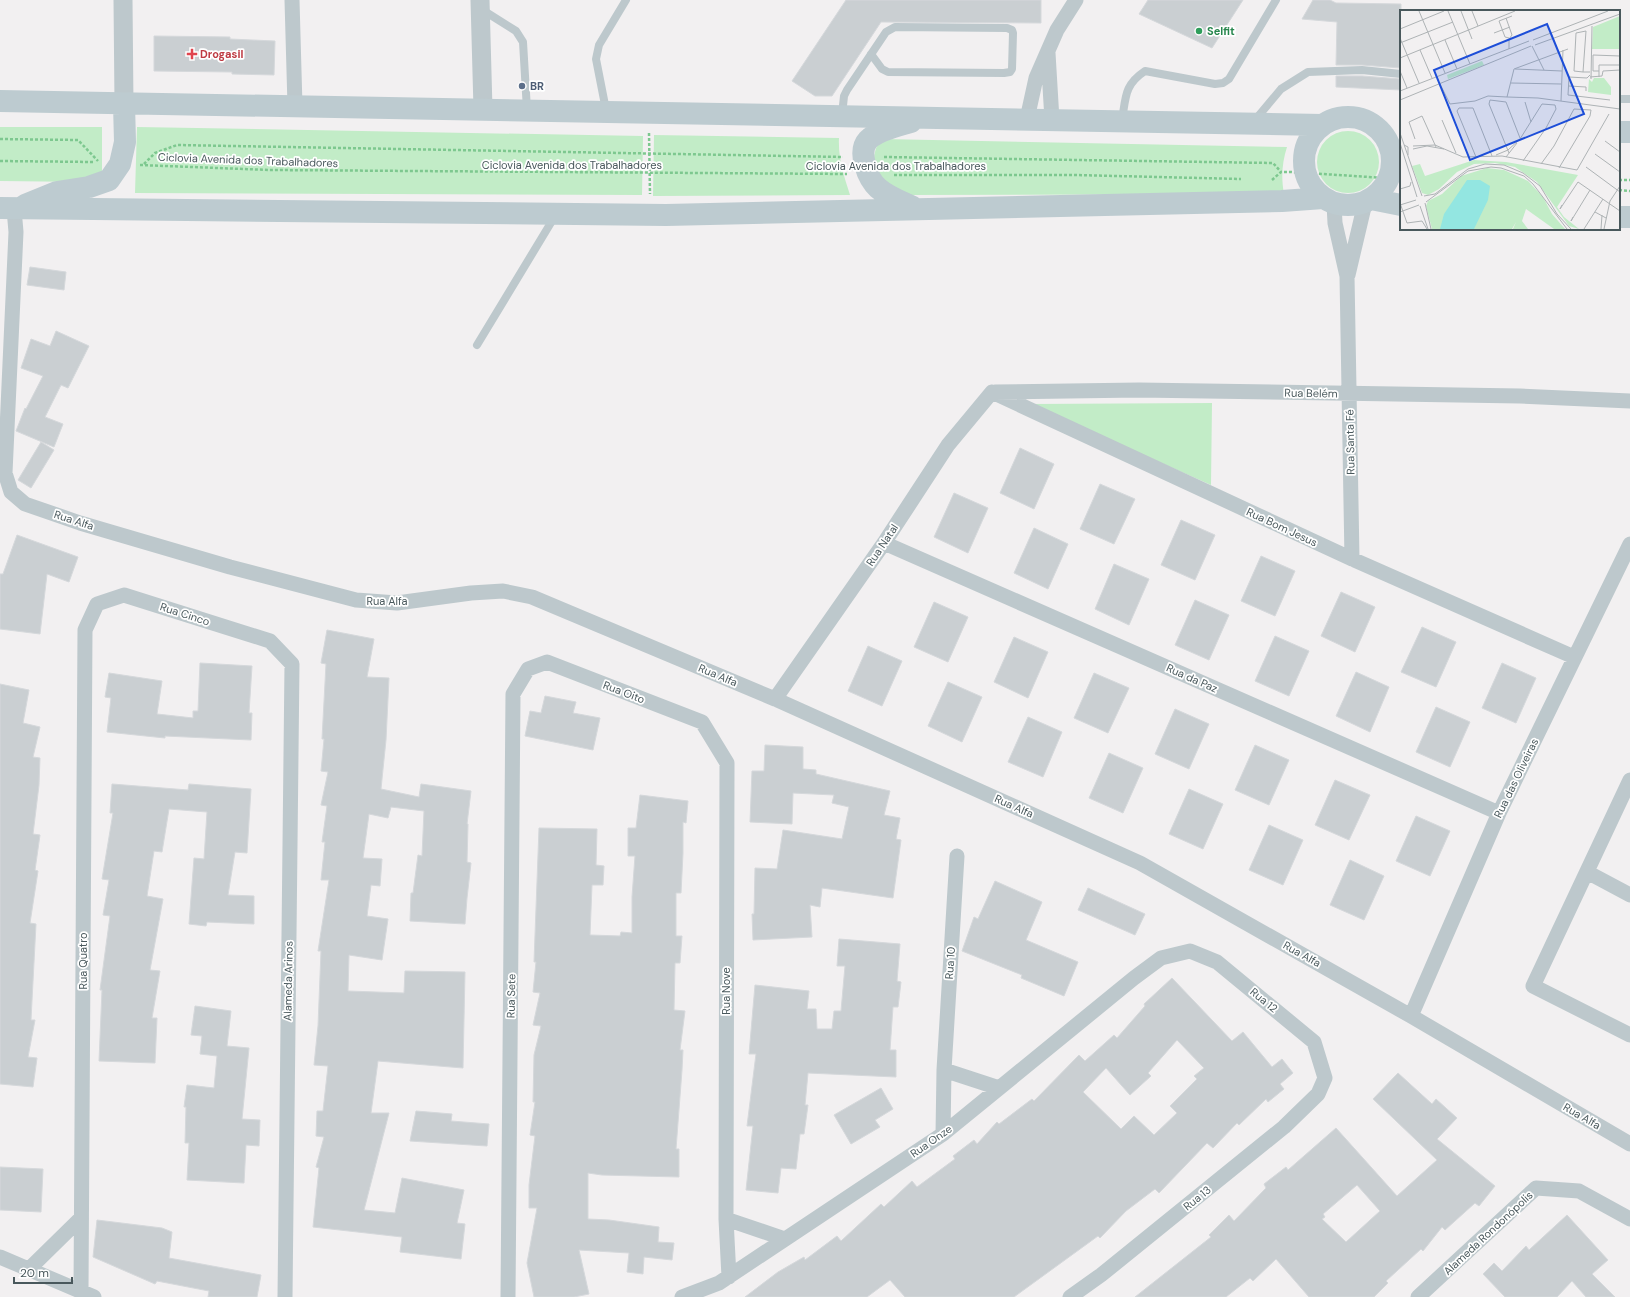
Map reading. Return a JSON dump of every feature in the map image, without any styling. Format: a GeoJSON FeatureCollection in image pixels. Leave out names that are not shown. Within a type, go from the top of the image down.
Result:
{"type":"FeatureCollection","features":[{"type":"Feature","properties":{"kind":"main road"},"geometry":{"type":"LineString","coordinates":[[0,101],[1322,125]]}},
{"type":"Feature","properties":{"kind":"main road"},"geometry":{"type":"LineString","coordinates":[[7,209],[58,192],[89,187],[109,180],[120,164],[125,142],[124,104]]}},
{"type":"Feature","properties":{"kind":"main road"},"geometry":{"type":"LineString","coordinates":[[1329,201],[1315,191],[1309,183],[1303,163],[1304,152],[1308,141],[1314,132],[1322,125],[1344,117],[1356,118],[1368,122],[1377,128],[1386,138],[1391,151],[1395,178],[1368,201]]}},
{"type":"Feature","properties":{"kind":"main road"},"geometry":{"type":"LineString","coordinates":[[917,209],[876,187],[866,166],[864,147],[868,140],[879,133],[925,118]]}},
{"type":"Feature","properties":{"kind":"main road"},"geometry":{"type":"LineString","coordinates":[[1377,128],[1400,128]]}},
{"type":"Feature","properties":{"kind":"main road"},"geometry":{"type":"LineString","coordinates":[[7,209],[650,215],[1282,201],[1329,201],[1349,206],[1368,201],[1400,205]]}},
{"type":"Feature","properties":{"kind":"street"},"geometry":{"type":"LineString","coordinates":[[123,0],[124,104]]}},
{"type":"Feature","properties":{"kind":"street"},"geometry":{"type":"LineString","coordinates":[[292,0],[295,106]]}},
{"type":"Feature","properties":{"kind":"street"},"geometry":{"type":"LineString","coordinates":[[1027,119],[1036,78],[1057,30],[1076,0]]}},
{"type":"Feature","properties":{"kind":"street"},"geometry":{"type":"LineString","coordinates":[[480,4],[483,109]]}},
{"type":"Feature","properties":{"kind":"street"},"geometry":{"type":"LineString","coordinates":[[1048,49],[1052,120]]}},
{"type":"Feature","properties":{"kind":"street","name":"Rua Santa Fé"},"geometry":{"type":"LineString","coordinates":[[1329,201],[1347,276],[1352,559]]}},
{"type":"Feature","properties":{"kind":"street","name":"Rua Santa Fé"},"geometry":{"type":"LineString","coordinates":[[1347,276],[1368,201]]}},
{"type":"Feature","properties":{"kind":"street","name":"Rua Alfa"},"geometry":{"type":"LineString","coordinates":[[7,209],[16,232],[4,473],[11,492],[25,504],[80,523],[230,568],[356,600],[397,603],[471,593],[503,591],[532,597],[775,699],[1140,863],[1411,1016],[1630,1144]]}},
{"type":"Feature","properties":{"kind":"street","name":"Rua Belém"},"geometry":{"type":"LineString","coordinates":[[992,392],[1139,390],[1520,396],[1630,401]]}},
{"type":"Feature","properties":{"kind":"street","name":"Rua Natal"},"geometry":{"type":"LineString","coordinates":[[775,699],[884,543],[948,445],[992,392]]}},
{"type":"Feature","properties":{"kind":"street","name":"Rua Bom Jesus"},"geometry":{"type":"LineString","coordinates":[[992,392],[1352,559],[1574,657]]}},
{"type":"Feature","properties":{"kind":"street","name":"Rua da Paz"},"geometry":{"type":"LineString","coordinates":[[884,543],[1499,813]]}},
{"type":"Feature","properties":{"kind":"street","name":"Rua das Oliveiras"},"geometry":{"type":"LineString","coordinates":[[1411,1016],[1499,813],[1630,544]]}},
{"type":"Feature","properties":{"kind":"street","name":"Rua Cinco"},"geometry":{"type":"LineString","coordinates":[[85,630],[97,604],[124,595],[270,641],[292,664]]}},
{"type":"Feature","properties":{"kind":"street","name":"Rua Quatro"},"geometry":{"type":"LineString","coordinates":[[85,630],[81,1218],[88,1294]]}},
{"type":"Feature","properties":{"kind":"street","name":"Rua Oito"},"geometry":{"type":"LineString","coordinates":[[513,694],[528,669],[547,662],[702,722],[727,763]]}},
{"type":"Feature","properties":{"kind":"street","name":"Alameda Arinos"},"geometry":{"type":"LineString","coordinates":[[285,1297],[292,664]]}},
{"type":"Feature","properties":{"kind":"street","name":"Rua Sete"},"geometry":{"type":"LineString","coordinates":[[508,1297],[513,694]]}},
{"type":"Feature","properties":{"kind":"street","name":"Rua Nove"},"geometry":{"type":"LineString","coordinates":[[724,1280],[726,1219],[727,763]]}},
{"type":"Feature","properties":{"kind":"street"},"geometry":{"type":"LineString","coordinates":[[1630,780],[1533,986],[1630,1035]]}},
{"type":"Feature","properties":{"kind":"street","name":"Rua 10"},"geometry":{"type":"LineString","coordinates":[[943,1134],[944,1070],[957,856]]}},
{"type":"Feature","properties":{"kind":"street"},"geometry":{"type":"LineString","coordinates":[[1587,872],[1630,895]]}},
{"type":"Feature","properties":{"kind":"street","name":"Rua 12"},"geometry":{"type":"LineString","coordinates":[[1161,958],[1190,951],[1218,962],[1314,1042],[1325,1078],[1318,1094]]}},
{"type":"Feature","properties":{"kind":"street","name":"Rua Onze"},"geometry":{"type":"LineString","coordinates":[[682,1297],[724,1280],[943,1134],[1134,978],[1161,958]]}},
{"type":"Feature","properties":{"kind":"street"},"geometry":{"type":"LineString","coordinates":[[944,1070],[999,1088]]}},
{"type":"Feature","properties":{"kind":"street","name":"Rua 13"},"geometry":{"type":"LineString","coordinates":[[1070,1297],[1101,1275],[1284,1127],[1318,1094]]}},
{"type":"Feature","properties":{"kind":"street","name":"Alameda Rondonópolis"},"geometry":{"type":"LineString","coordinates":[[1418,1297],[1536,1188],[1579,1191],[1630,1219]]}},
{"type":"Feature","properties":{"kind":"street"},"geometry":{"type":"LineString","coordinates":[[30,1269],[81,1218]]}},
{"type":"Feature","properties":{"kind":"street"},"geometry":{"type":"LineString","coordinates":[[726,1219],[785,1239]]}},
{"type":"Feature","properties":{"kind":"street"},"geometry":{"type":"LineString","coordinates":[[0,1257],[88,1294]]}},
{"type":"Feature","properties":{"kind":"street"},"geometry":{"type":"LineString","coordinates":[[699,1297],[724,1280]]}},
{"type":"Feature","properties":{"kind":"lane"},"geometry":{"type":"LineString","coordinates":[[606,111],[596,59],[599,45],[626,0]]}},
{"type":"Feature","properties":{"kind":"lane"},"geometry":{"type":"LineString","coordinates":[[1122,121],[1127,91],[1135,78],[1145,71],[1215,84],[1223,83],[1229,79],[1276,0]]}},
{"type":"Feature","properties":{"kind":"lane"},"geometry":{"type":"LineString","coordinates":[[480,4],[521,36],[523,42],[527,110]]}},
{"type":"Feature","properties":{"kind":"lane"},"geometry":{"type":"LineString","coordinates":[[842,116],[844,96],[847,90],[886,32],[895,27],[1007,28],[1012,30],[1013,33],[1012,69],[1010,72],[1004,73],[888,72],[882,69],[872,54]]}},
{"type":"Feature","properties":{"kind":"lane"},"geometry":{"type":"LineString","coordinates":[[1252,124],[1282,89],[1308,72],[1362,70],[1400,74]]}},
{"type":"Feature","properties":{"kind":"lane"},"geometry":{"type":"LineString","coordinates":[[477,345],[556,214]]}},
{"type":"Feature","properties":{"kind":"path"},"geometry":{"type":"LineString","coordinates":[[648,112],[650,215]]}},
{"type":"Feature","properties":{"kind":"path"},"geometry":{"type":"LineString","coordinates":[[0,139],[78,140],[100,163],[0,160]]}},
{"type":"Feature","properties":{"kind":"path","name":"Ciclovia Avenida dos Trabalhadores"},"geometry":{"type":"LineString","coordinates":[[1249,180],[1075,175],[866,166],[649,154],[177,145],[155,153],[143,165],[270,170],[649,174],[866,166],[1273,163],[1281,172],[1395,178]]}},
{"type":"Feature","properties":{"kind":"path","name":"Ciclovia Avenida dos Trabalhadores"},"geometry":{"type":"LineString","coordinates":[[1265,180],[1273,180],[1281,172]]}},
{"type":"Feature","properties":{"kind":"path"},"geometry":{"type":"LineString","coordinates":[[1620,190],[1630,191]]}},
{"type":"Feature","properties":{"kind":"green space"},"geometry":{"type":"Polygon","coordinates":[[[0,127],[102,127],[102,173],[85,182],[0,181],[0,127]]]}},
{"type":"Feature","properties":{"kind":"green space"},"geometry":{"type":"Polygon","coordinates":[[[137,127],[643,136],[642,195],[135,193],[137,127]]]}},
{"type":"Feature","properties":{"kind":"green space"},"geometry":{"type":"Polygon","coordinates":[[[1348,131],[1360,133],[1370,140],[1377,150],[1379,162],[1377,174],[1370,184],[1360,191],[1348,193],[1336,191],[1326,184],[1319,174],[1317,162],[1319,150],[1326,140],[1336,133],[1348,131]]]}},
{"type":"Feature","properties":{"kind":"green space"},"geometry":{"type":"Polygon","coordinates":[[[654,135],[839,138],[840,160],[850,195],[653,196],[654,135]]]}},
{"type":"Feature","properties":{"kind":"green space"},"geometry":{"type":"Polygon","coordinates":[[[883,139],[1287,147],[1282,170],[1284,194],[902,195],[891,187],[877,171],[874,159],[877,146],[883,139]]]}},
{"type":"Feature","properties":{"kind":"green space"},"geometry":{"type":"Polygon","coordinates":[[[1212,403],[1211,485],[1029,404],[1212,403]]]}},
{"type":"Feature","properties":{"kind":"building"},"geometry":{"type":"Polygon","coordinates":[[[846,0],[1041,0],[1041,23],[881,22],[832,96],[815,96],[792,81],[846,0]]]}},
{"type":"Feature","properties":{"kind":"building","name":"Selfit"},"geometry":{"type":"Polygon","coordinates":[[[1148,0],[1243,0],[1212,48],[1139,14],[1148,0]]]}},
{"type":"Feature","properties":{"kind":"building"},"geometry":{"type":"Polygon","coordinates":[[[1313,0],[1330,0],[1336,3],[1401,4],[1400,68],[1336,65],[1337,22],[1302,19],[1313,0]]]}},
{"type":"Feature","properties":{"kind":"building","name":"Drogasil"},"geometry":{"type":"Polygon","coordinates":[[[154,36],[230,37],[230,39],[275,41],[274,75],[232,74],[232,72],[154,71],[154,36]]]}},
{"type":"Feature","properties":{"kind":"building"},"geometry":{"type":"Polygon","coordinates":[[[1336,76],[1400,79],[1400,90],[1336,87],[1336,76]]]}},
{"type":"Feature","properties":{"kind":"building"},"geometry":{"type":"Polygon","coordinates":[[[30,267],[66,272],[64,290],[27,285],[30,267]]]}},
{"type":"Feature","properties":{"kind":"building"},"geometry":{"type":"Polygon","coordinates":[[[56,331],[89,346],[68,388],[61,385],[45,417],[63,424],[54,447],[16,431],[25,408],[26,409],[43,376],[21,368],[31,339],[50,346],[56,331]]]}},
{"type":"Feature","properties":{"kind":"building"},"geometry":{"type":"Polygon","coordinates":[[[41,442],[54,450],[31,488],[18,480],[41,442]]]}},
{"type":"Feature","properties":{"kind":"building"},"geometry":{"type":"Polygon","coordinates":[[[1020,448],[1054,464],[1034,509],[1000,493],[1020,448]]]}},
{"type":"Feature","properties":{"kind":"building"},"geometry":{"type":"Polygon","coordinates":[[[1100,484],[1135,499],[1114,544],[1080,529],[1100,484]]]}},
{"type":"Feature","properties":{"kind":"building"},"geometry":{"type":"Polygon","coordinates":[[[954,493],[988,508],[968,553],[934,537],[954,493]]]}},
{"type":"Feature","properties":{"kind":"building"},"geometry":{"type":"Polygon","coordinates":[[[1181,520],[1215,535],[1195,580],[1161,565],[1181,520]]]}},
{"type":"Feature","properties":{"kind":"building"},"geometry":{"type":"Polygon","coordinates":[[[1034,528],[1068,544],[1048,589],[1014,573],[1034,528]]]}},
{"type":"Feature","properties":{"kind":"building"},"geometry":{"type":"Polygon","coordinates":[[[17,535],[78,557],[69,582],[47,574],[40,634],[0,629],[0,574],[3,574],[17,535]]]}},
{"type":"Feature","properties":{"kind":"building"},"geometry":{"type":"Polygon","coordinates":[[[1261,556],[1295,571],[1275,616],[1241,601],[1261,556]]]}},
{"type":"Feature","properties":{"kind":"building"},"geometry":{"type":"Polygon","coordinates":[[[1114,564],[1149,579],[1129,625],[1095,609],[1114,564]]]}},
{"type":"Feature","properties":{"kind":"building"},"geometry":{"type":"Polygon","coordinates":[[[1341,592],[1375,607],[1355,652],[1321,636],[1341,592]]]}},
{"type":"Feature","properties":{"kind":"building"},"geometry":{"type":"Polygon","coordinates":[[[1195,600],[1229,615],[1209,660],[1175,645],[1195,600]]]}},
{"type":"Feature","properties":{"kind":"building"},"geometry":{"type":"Polygon","coordinates":[[[934,602],[968,617],[948,662],[914,647],[934,602]]]}},
{"type":"Feature","properties":{"kind":"building"},"geometry":{"type":"Polygon","coordinates":[[[1422,627],[1456,642],[1436,687],[1401,672],[1422,627]]]}},
{"type":"Feature","properties":{"kind":"building"},"geometry":{"type":"Polygon","coordinates":[[[327,630],[374,639],[367,677],[389,678],[386,740],[381,789],[419,797],[421,784],[471,791],[467,824],[467,862],[471,863],[465,924],[410,921],[411,893],[413,893],[418,855],[422,856],[424,811],[391,807],[388,818],[369,814],[363,858],[382,859],[380,886],[371,885],[367,916],[388,919],[382,960],[349,955],[348,991],[404,993],[405,971],[465,972],[463,1068],[378,1061],[371,1113],[389,1113],[364,1210],[395,1213],[402,1178],[464,1190],[457,1223],[465,1224],[461,1259],[400,1252],[402,1237],[313,1227],[319,1168],[316,1167],[324,1137],[316,1136],[317,1111],[323,1111],[328,1066],[314,1065],[318,1026],[321,951],[318,951],[329,880],[321,880],[325,842],[322,842],[327,806],[321,805],[328,772],[321,771],[324,739],[322,739],[326,664],[321,663],[327,630]]]}},
{"type":"Feature","properties":{"kind":"building"},"geometry":{"type":"Polygon","coordinates":[[[1275,636],[1309,651],[1289,696],[1255,681],[1275,636]]]}},
{"type":"Feature","properties":{"kind":"building"},"geometry":{"type":"Polygon","coordinates":[[[1014,637],[1048,652],[1028,698],[994,682],[1014,637]]]}},
{"type":"Feature","properties":{"kind":"building"},"geometry":{"type":"Polygon","coordinates":[[[868,646],[902,661],[882,706],[848,691],[868,646]]]}},
{"type":"Feature","properties":{"kind":"building"},"geometry":{"type":"Polygon","coordinates":[[[200,663],[252,666],[249,713],[252,713],[251,740],[165,736],[165,738],[107,732],[111,698],[105,697],[109,673],[162,681],[157,714],[193,718],[193,711],[198,711],[200,663]]]}},
{"type":"Feature","properties":{"kind":"building"},"geometry":{"type":"Polygon","coordinates":[[[1502,663],[1536,678],[1516,723],[1482,708],[1502,663]]]}},
{"type":"Feature","properties":{"kind":"building"},"geometry":{"type":"Polygon","coordinates":[[[1356,672],[1389,687],[1370,732],[1336,716],[1356,672]]]}},
{"type":"Feature","properties":{"kind":"building"},"geometry":{"type":"Polygon","coordinates":[[[1094,673],[1129,688],[1108,733],[1074,718],[1094,673]]]}},
{"type":"Feature","properties":{"kind":"building"},"geometry":{"type":"Polygon","coordinates":[[[948,682],[982,697],[962,742],[928,726],[948,682]]]}},
{"type":"Feature","properties":{"kind":"building"},"geometry":{"type":"Polygon","coordinates":[[[0,684],[29,690],[23,723],[40,727],[33,757],[40,758],[39,785],[33,834],[40,835],[35,870],[38,871],[30,923],[36,924],[31,1020],[35,1020],[28,1057],[37,1058],[33,1087],[0,1084],[0,684]]]}},
{"type":"Feature","properties":{"kind":"building"},"geometry":{"type":"Polygon","coordinates":[[[545,696],[576,702],[573,713],[600,718],[593,750],[525,736],[530,711],[541,713],[545,696]]]}},
{"type":"Feature","properties":{"kind":"building"},"geometry":{"type":"Polygon","coordinates":[[[1436,707],[1470,722],[1450,767],[1416,752],[1436,707]]]}},
{"type":"Feature","properties":{"kind":"building"},"geometry":{"type":"Polygon","coordinates":[[[1175,709],[1209,724],[1189,769],[1155,754],[1175,709]]]}},
{"type":"Feature","properties":{"kind":"building"},"geometry":{"type":"Polygon","coordinates":[[[1028,717],[1062,732],[1043,777],[1008,762],[1028,717]]]}},
{"type":"Feature","properties":{"kind":"building"},"geometry":{"type":"Polygon","coordinates":[[[765,745],[803,747],[803,769],[816,770],[816,774],[890,791],[884,815],[900,818],[896,839],[901,840],[893,898],[822,888],[820,907],[810,905],[812,937],[753,940],[752,914],[754,914],[755,868],[777,869],[783,830],[842,839],[849,807],[832,803],[834,795],[793,793],[792,824],[750,822],[752,771],[764,771],[765,745]]]}},
{"type":"Feature","properties":{"kind":"building"},"geometry":{"type":"Polygon","coordinates":[[[1255,745],[1289,760],[1269,805],[1235,790],[1255,745]]]}},
{"type":"Feature","properties":{"kind":"building"},"geometry":{"type":"Polygon","coordinates":[[[1109,753],[1143,768],[1123,813],[1089,798],[1109,753]]]}},
{"type":"Feature","properties":{"kind":"building"},"geometry":{"type":"Polygon","coordinates":[[[1335,780],[1370,795],[1349,840],[1315,825],[1335,780]]]}},
{"type":"Feature","properties":{"kind":"building"},"geometry":{"type":"Polygon","coordinates":[[[112,784],[188,790],[189,784],[251,789],[247,853],[235,852],[228,895],[254,896],[254,924],[207,922],[206,926],[189,924],[194,858],[204,859],[207,812],[169,809],[162,852],[154,851],[147,896],[163,899],[150,970],[160,971],[152,1018],[157,1018],[155,1063],[99,1061],[102,990],[100,990],[110,916],[103,915],[109,880],[102,879],[113,813],[110,813],[112,784]]]}},
{"type":"Feature","properties":{"kind":"building"},"geometry":{"type":"Polygon","coordinates":[[[1189,789],[1223,804],[1203,849],[1169,834],[1189,789]]]}},
{"type":"Feature","properties":{"kind":"building"},"geometry":{"type":"Polygon","coordinates":[[[640,795],[688,801],[686,823],[683,822],[681,893],[676,893],[676,936],[682,936],[680,963],[675,963],[674,1010],[685,1011],[680,1050],[683,1050],[676,1149],[679,1149],[679,1177],[602,1175],[588,1173],[588,1219],[609,1220],[659,1227],[658,1242],[674,1243],[672,1260],[644,1257],[643,1274],[627,1272],[629,1253],[579,1250],[589,1294],[574,1297],[534,1297],[527,1263],[537,1208],[529,1208],[529,1185],[535,1136],[530,1135],[535,1102],[533,1102],[534,1055],[541,1026],[533,1025],[540,993],[533,992],[536,962],[534,962],[539,828],[597,829],[596,865],[604,866],[603,885],[592,885],[590,935],[620,936],[621,932],[632,933],[632,897],[635,856],[628,856],[628,828],[636,828],[640,795]]]}},
{"type":"Feature","properties":{"kind":"building"},"geometry":{"type":"Polygon","coordinates":[[[1416,816],[1450,831],[1430,876],[1396,861],[1416,816]]]}},
{"type":"Feature","properties":{"kind":"building"},"geometry":{"type":"Polygon","coordinates":[[[1269,825],[1303,840],[1283,885],[1249,870],[1269,825]]]}},
{"type":"Feature","properties":{"kind":"building"},"geometry":{"type":"Polygon","coordinates":[[[1350,860],[1384,876],[1364,920],[1330,905],[1350,860]]]}},
{"type":"Feature","properties":{"kind":"building"},"geometry":{"type":"Polygon","coordinates":[[[995,881],[1042,902],[1026,940],[1078,962],[1064,996],[1021,978],[1022,975],[962,951],[974,917],[978,919],[995,881]]]}},
{"type":"Feature","properties":{"kind":"building"},"geometry":{"type":"Polygon","coordinates":[[[1088,888],[1145,914],[1135,935],[1078,910],[1088,888]]]}},
{"type":"Feature","properties":{"kind":"building"},"geometry":{"type":"Polygon","coordinates":[[[839,939],[900,944],[897,981],[901,982],[898,1007],[893,1007],[890,1050],[896,1050],[896,1077],[808,1073],[805,1105],[808,1105],[804,1134],[800,1134],[796,1169],[781,1168],[778,1193],[746,1190],[753,1126],[747,1126],[756,1054],[749,1054],[755,985],[809,991],[807,1009],[816,1009],[817,1029],[832,1029],[834,1011],[841,1011],[845,966],[837,966],[839,939]]]}},
{"type":"Feature","properties":{"kind":"building"},"geometry":{"type":"Polygon","coordinates":[[[1172,978],[1232,1041],[1243,1032],[1272,1067],[1282,1059],[1293,1073],[1280,1084],[1284,1089],[1268,1102],[1266,1099],[1239,1125],[1237,1123],[1213,1148],[1207,1143],[1159,1193],[1155,1189],[1126,1211],[1100,1238],[1098,1236],[1014,1297],[905,1297],[890,1280],[867,1297],[745,1297],[778,1272],[804,1257],[805,1260],[837,1236],[841,1241],[881,1204],[884,1207],[912,1181],[917,1187],[955,1159],[953,1156],[974,1140],[977,1144],[997,1122],[999,1124],[1032,1099],[1034,1101],[1079,1055],[1085,1061],[1114,1035],[1117,1038],[1145,1006],[1144,1004],[1172,978]],[[1177,1040],[1148,1073],[1151,1076],[1130,1095],[1106,1068],[1083,1092],[1121,1129],[1134,1116],[1154,1135],[1177,1113],[1170,1106],[1197,1079],[1194,1076],[1204,1068],[1177,1040]]]}},
{"type":"Feature","properties":{"kind":"building"},"geometry":{"type":"Polygon","coordinates":[[[195,1006],[231,1011],[227,1046],[249,1048],[242,1119],[260,1120],[259,1146],[246,1145],[244,1183],[187,1180],[189,1143],[185,1143],[186,1107],[184,1107],[187,1085],[214,1088],[217,1056],[200,1054],[202,1036],[191,1035],[195,1006]]]}},
{"type":"Feature","properties":{"kind":"building"},"geometry":{"type":"Polygon","coordinates":[[[1398,1073],[1432,1104],[1436,1099],[1457,1118],[1437,1139],[1495,1186],[1479,1206],[1475,1203],[1445,1230],[1442,1227],[1423,1251],[1421,1249],[1386,1281],[1388,1283],[1374,1297],[1309,1297],[1276,1259],[1253,1281],[1250,1278],[1226,1297],[1135,1297],[1211,1237],[1209,1235],[1229,1215],[1234,1221],[1266,1188],[1264,1184],[1286,1167],[1288,1170],[1336,1128],[1397,1196],[1437,1160],[1373,1099],[1398,1073]],[[1357,1185],[1323,1214],[1325,1217],[1322,1219],[1346,1242],[1380,1211],[1357,1185]]]}},
{"type":"Feature","properties":{"kind":"building"},"geometry":{"type":"Polygon","coordinates":[[[881,1088],[893,1109],[875,1120],[880,1127],[851,1144],[834,1115],[881,1088]]]}},
{"type":"Feature","properties":{"kind":"building"},"geometry":{"type":"Polygon","coordinates":[[[416,1111],[452,1114],[451,1121],[489,1124],[487,1146],[410,1141],[416,1111]]]}},
{"type":"Feature","properties":{"kind":"building"},"geometry":{"type":"Polygon","coordinates":[[[0,1167],[43,1169],[41,1212],[0,1210],[0,1167]]]}},
{"type":"Feature","properties":{"kind":"building"},"geometry":{"type":"Polygon","coordinates":[[[1567,1215],[1608,1260],[1592,1274],[1615,1297],[1586,1297],[1572,1281],[1557,1297],[1505,1297],[1483,1274],[1494,1263],[1502,1271],[1526,1246],[1529,1250],[1567,1215]]]}},
{"type":"Feature","properties":{"kind":"building"},"geometry":{"type":"Polygon","coordinates":[[[97,1220],[162,1228],[172,1232],[169,1258],[261,1275],[257,1297],[208,1297],[209,1291],[157,1281],[155,1284],[93,1257],[97,1220]]]}},
{"type":"Feature","properties":{"kind":"place","name":"Selfit"},"geometry":{"type":"Point","coordinates":[1199,31]}},
{"type":"Feature","properties":{"kind":"place","name":"Drogasil"},"geometry":{"type":"Point","coordinates":[192,54]}},
{"type":"Feature","properties":{"kind":"place","name":"BR"},"geometry":{"type":"Point","coordinates":[522,86]}}]}
